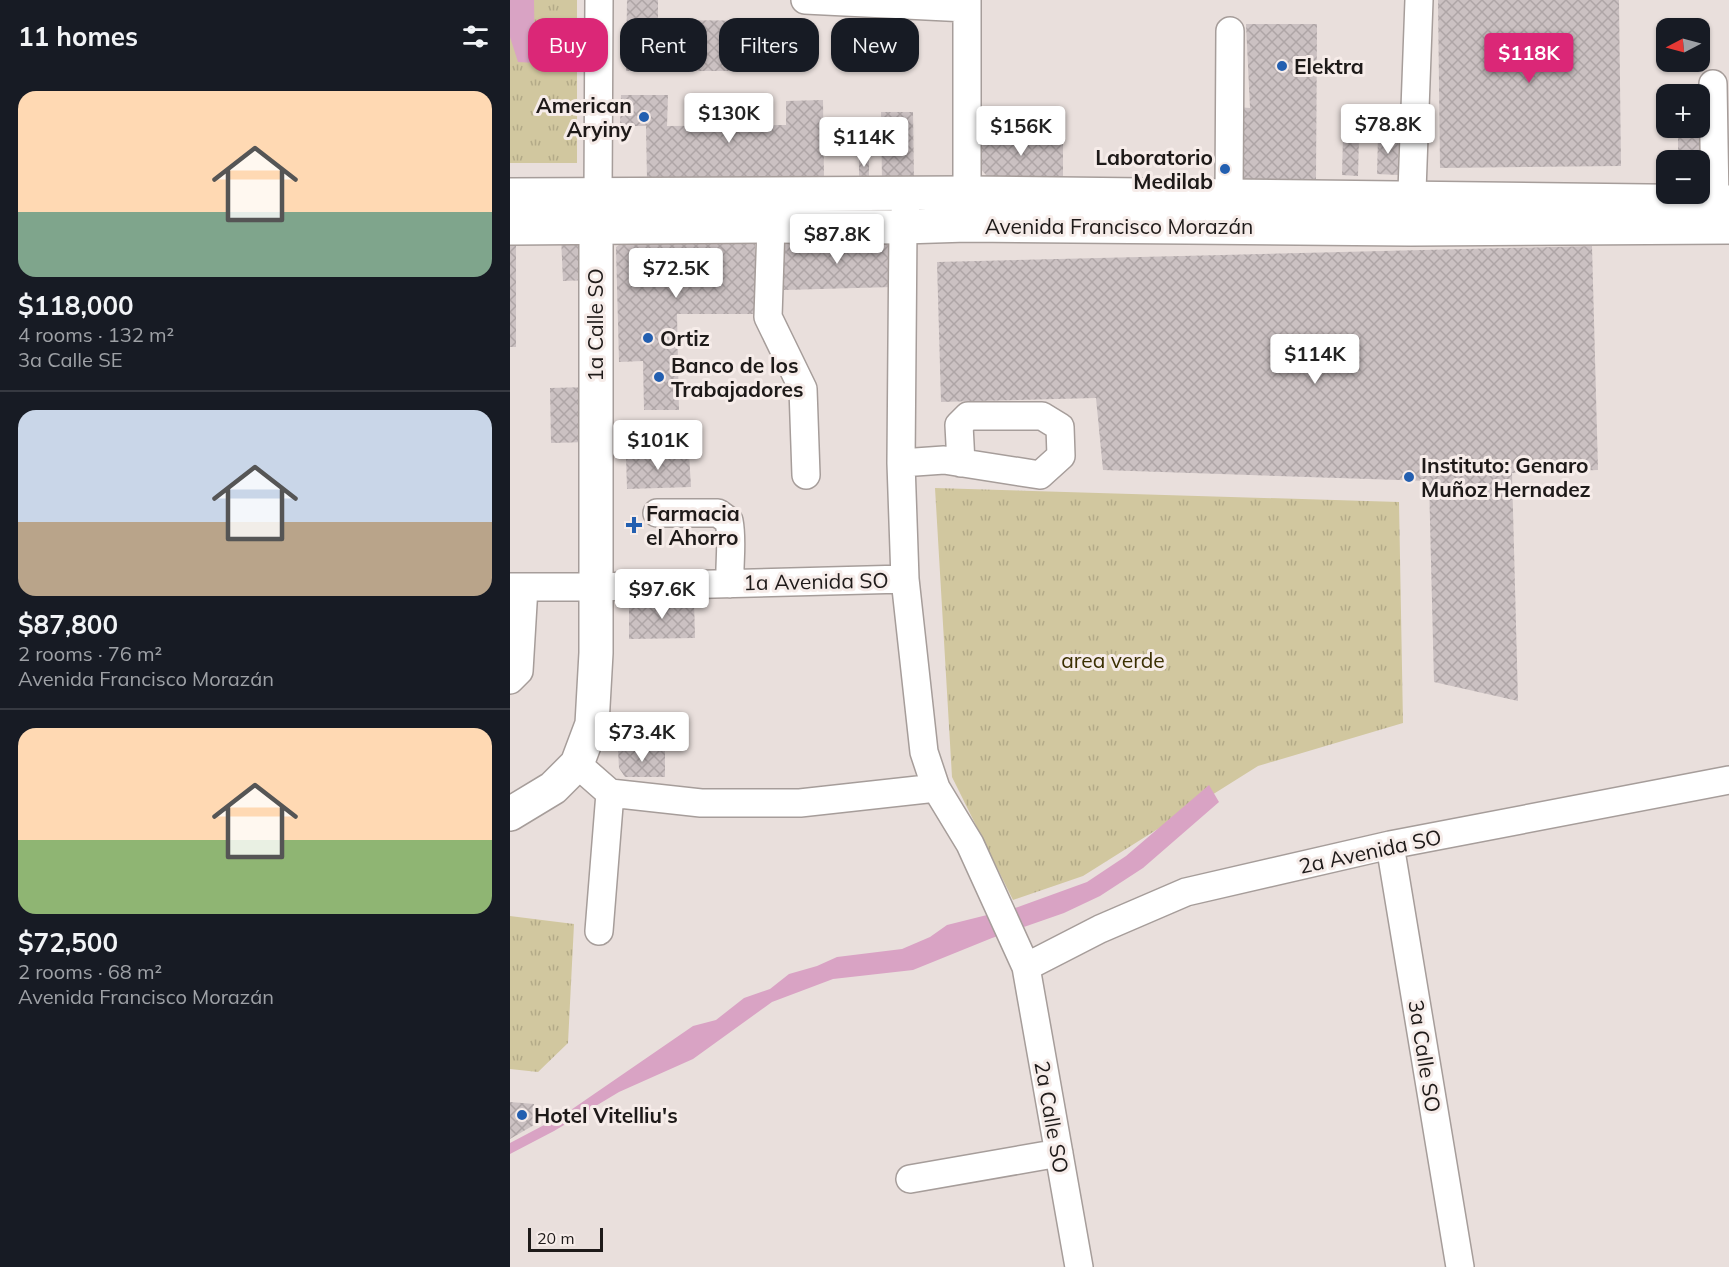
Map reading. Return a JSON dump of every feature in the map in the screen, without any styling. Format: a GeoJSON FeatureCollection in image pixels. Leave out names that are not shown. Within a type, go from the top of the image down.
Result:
{"type":"FeatureCollection","features":[{"type":"Feature","properties":{"kind":"main road","name":"Avenida Francisco Morazán"},"geometry":{"type":"LineString","coordinates":[[510,195],[908,193],[967,209],[1411,213],[1724,210]]}},
{"type":"Feature","properties":{"kind":"main road","name":"1a Calle SO"},"geometry":{"type":"LineString","coordinates":[[513,810],[553,788],[577,765],[592,724],[596,653],[596,227],[598,194]]}},
{"type":"Feature","properties":{"kind":"main road","name":"Avenida Francisco Morazán"},"geometry":{"type":"LineString","coordinates":[[510,228],[903,227],[967,209],[1229,196],[1411,213]]}},
{"type":"Feature","properties":{"kind":"street"},"geometry":{"type":"LineString","coordinates":[[598,194],[599,0]]}},
{"type":"Feature","properties":{"kind":"street"},"geometry":{"type":"LineString","coordinates":[[805,0],[967,4],[967,209]]}},
{"type":"Feature","properties":{"kind":"street"},"geometry":{"type":"LineString","coordinates":[[1411,213],[1419,0]]}},
{"type":"Feature","properties":{"kind":"street"},"geometry":{"type":"LineString","coordinates":[[1229,196],[1230,31]]}},
{"type":"Feature","properties":{"kind":"street"},"geometry":{"type":"LineString","coordinates":[[1713,84],[1724,210]]}},
{"type":"Feature","properties":{"kind":"street","name":"2a Calle SO"},"geometry":{"type":"LineString","coordinates":[[908,193],[903,227],[902,463],[905,579],[924,752],[936,788],[970,844],[1022,957],[1079,1267]]}},
{"type":"Feature","properties":{"kind":"street"},"geometry":{"type":"LineString","coordinates":[[771,226],[768,317],[804,389],[806,475]]}},
{"type":"Feature","properties":{"kind":"street"},"geometry":{"type":"LineString","coordinates":[[902,463],[944,460],[961,463]]}},
{"type":"Feature","properties":{"kind":"street"},"geometry":{"type":"LineString","coordinates":[[657,513],[718,513],[729,521],[732,534],[729,562],[730,584]]}},
{"type":"Feature","properties":{"kind":"street","name":"1a Avenida SO"},"geometry":{"type":"LineString","coordinates":[[517,587],[905,579]]}},
{"type":"Feature","properties":{"kind":"street"},"geometry":{"type":"LineString","coordinates":[[510,680],[519,671],[517,587]]}},
{"type":"Feature","properties":{"kind":"street"},"geometry":{"type":"LineString","coordinates":[[577,765],[610,793],[701,803],[800,803],[936,788]]}},
{"type":"Feature","properties":{"kind":"street","name":"2a Avenida SO"},"geometry":{"type":"LineString","coordinates":[[1022,957],[1100,929],[1185,892],[1390,845],[1729,780]]}},
{"type":"Feature","properties":{"kind":"street"},"geometry":{"type":"LineString","coordinates":[[599,931],[610,793]]}},
{"type":"Feature","properties":{"kind":"street","name":"3a Calle SO"},"geometry":{"type":"LineString","coordinates":[[1390,845],[1460,1267]]}},
{"type":"Feature","properties":{"kind":"street"},"geometry":{"type":"LineString","coordinates":[[910,1179],[1059,1153]]}},
{"type":"Feature","properties":{"kind":"green space"},"geometry":{"type":"Polygon","coordinates":[[[510,0],[577,0],[577,18],[528,18],[528,72],[577,72],[577,163],[510,163],[510,0]]]}},
{"type":"Feature","properties":{"kind":"green space","name":"area verde"},"geometry":{"type":"Polygon","coordinates":[[[935,488],[1399,502],[1403,723],[1258,766],[1083,876],[1013,900],[952,777],[935,488]]]}},
{"type":"Feature","properties":{"kind":"green space"},"geometry":{"type":"Polygon","coordinates":[[[510,916],[574,924],[568,1043],[538,1072],[510,1069],[510,916]]]}},
{"type":"Feature","properties":{"kind":"shaded area"},"geometry":{"type":"Polygon","coordinates":[[[510,0],[534,0],[534,18],[528,18],[528,63],[518,62],[510,37],[510,0]]]}},
{"type":"Feature","properties":{"kind":"shaded area"},"geometry":{"type":"Polygon","coordinates":[[[1209,785],[1219,802],[1143,868],[1100,896],[1064,913],[992,938],[913,970],[833,979],[772,1002],[693,1059],[619,1092],[510,1154],[510,1143],[565,1114],[693,1026],[716,1020],[744,998],[770,989],[789,974],[817,966],[837,957],[902,949],[930,937],[947,925],[1015,908],[1087,882],[1126,856],[1209,785]]]}},
{"type":"Feature","properties":{"kind":"building"},"geometry":{"type":"Polygon","coordinates":[[[627,0],[658,0],[658,18],[627,18],[627,0]]]}},
{"type":"Feature","properties":{"kind":"building"},"geometry":{"type":"Polygon","coordinates":[[[1438,0],[1619,0],[1621,166],[1440,168],[1438,0]]]}},
{"type":"Feature","properties":{"kind":"building"},"geometry":{"type":"Polygon","coordinates":[[[707,20],[719,20],[719,71],[707,71],[707,20]]]}},
{"type":"Feature","properties":{"kind":"building","name":"Elektra"},"geometry":{"type":"Polygon","coordinates":[[[1246,24],[1317,24],[1316,180],[1236,179],[1238,107],[1250,108],[1246,24]]]}},
{"type":"Feature","properties":{"kind":"building"},"geometry":{"type":"Polygon","coordinates":[[[621,95],[668,95],[667,126],[786,125],[786,101],[823,100],[824,179],[647,180],[646,126],[620,126],[621,95]]]}},
{"type":"Feature","properties":{"kind":"building"},"geometry":{"type":"Polygon","coordinates":[[[881,112],[913,112],[914,181],[882,181],[881,112]]]}},
{"type":"Feature","properties":{"kind":"building"},"geometry":{"type":"Polygon","coordinates":[[[980,135],[1063,139],[1063,178],[987,176],[979,167],[980,135]]]}},
{"type":"Feature","properties":{"kind":"building"},"geometry":{"type":"Polygon","coordinates":[[[1343,136],[1359,136],[1358,176],[1342,175],[1343,136]]]}},
{"type":"Feature","properties":{"kind":"building"},"geometry":{"type":"Polygon","coordinates":[[[1378,136],[1399,136],[1398,175],[1377,174],[1378,136]]]}},
{"type":"Feature","properties":{"kind":"building"},"geometry":{"type":"Polygon","coordinates":[[[1678,138],[1702,138],[1702,150],[1678,150],[1678,138]]]}},
{"type":"Feature","properties":{"kind":"building"},"geometry":{"type":"Polygon","coordinates":[[[859,157],[869,158],[869,179],[859,179],[859,157]]]}},
{"type":"Feature","properties":{"kind":"building"},"geometry":{"type":"Polygon","coordinates":[[[755,236],[755,314],[677,314],[679,410],[644,410],[643,361],[619,362],[616,247],[631,237],[755,236]]]}},
{"type":"Feature","properties":{"kind":"building"},"geometry":{"type":"Polygon","coordinates":[[[561,237],[577,237],[589,250],[590,280],[563,281],[561,237]]]}},
{"type":"Feature","properties":{"kind":"building"},"geometry":{"type":"Polygon","coordinates":[[[884,241],[892,250],[893,287],[784,290],[783,243],[884,241]]]}},
{"type":"Feature","properties":{"kind":"building"},"geometry":{"type":"Polygon","coordinates":[[[510,243],[516,243],[516,347],[510,347],[510,243]]]}},
{"type":"Feature","properties":{"kind":"building","name":"Instituto: Genaro Muñoz Hernadez"},"geometry":{"type":"Polygon","coordinates":[[[1592,246],[1598,470],[1512,473],[1518,701],[1434,682],[1429,481],[1103,470],[1096,398],[941,402],[937,262],[1592,246]]]}},
{"type":"Feature","properties":{"kind":"building"},"geometry":{"type":"Polygon","coordinates":[[[589,387],[589,442],[551,443],[550,388],[589,387]]]}},
{"type":"Feature","properties":{"kind":"building"},"geometry":{"type":"Polygon","coordinates":[[[689,453],[691,487],[627,489],[626,455],[689,453]]]}},
{"type":"Feature","properties":{"kind":"building"},"geometry":{"type":"Polygon","coordinates":[[[639,600],[694,600],[695,638],[629,639],[629,607],[639,600]]]}},
{"type":"Feature","properties":{"kind":"building"},"geometry":{"type":"Polygon","coordinates":[[[618,750],[665,750],[665,777],[625,777],[619,768],[618,750]]]}},
{"type":"Feature","properties":{"kind":"building","name":"Hotel Vitelliu's"},"geometry":{"type":"Polygon","coordinates":[[[510,1102],[534,1104],[534,1125],[510,1139],[510,1102]]]}},
{"type":"Feature","properties":{"kind":"place","name":"Elektra"},"geometry":{"type":"Point","coordinates":[1282,66]}},
{"type":"Feature","properties":{"kind":"place","name":"American Aryiny"},"geometry":{"type":"Point","coordinates":[644,117]}},
{"type":"Feature","properties":{"kind":"place","name":"Laboratorio Medilab"},"geometry":{"type":"Point","coordinates":[1225,169]}},
{"type":"Feature","properties":{"kind":"place","name":"Ortiz"},"geometry":{"type":"Point","coordinates":[648,338]}},
{"type":"Feature","properties":{"kind":"place","name":"Banco de los Trabajadores"},"geometry":{"type":"Point","coordinates":[659,377]}},
{"type":"Feature","properties":{"kind":"place","name":"Instituto: Genaro Muñoz Hernadez"},"geometry":{"type":"Point","coordinates":[1409,477]}},
{"type":"Feature","properties":{"kind":"place","name":"Farmacia el Ahorro"},"geometry":{"type":"Point","coordinates":[634,525]}},
{"type":"Feature","properties":{"kind":"place","name":"Hotel Vitelliu's"},"geometry":{"type":"Point","coordinates":[522,1115]}}]}
